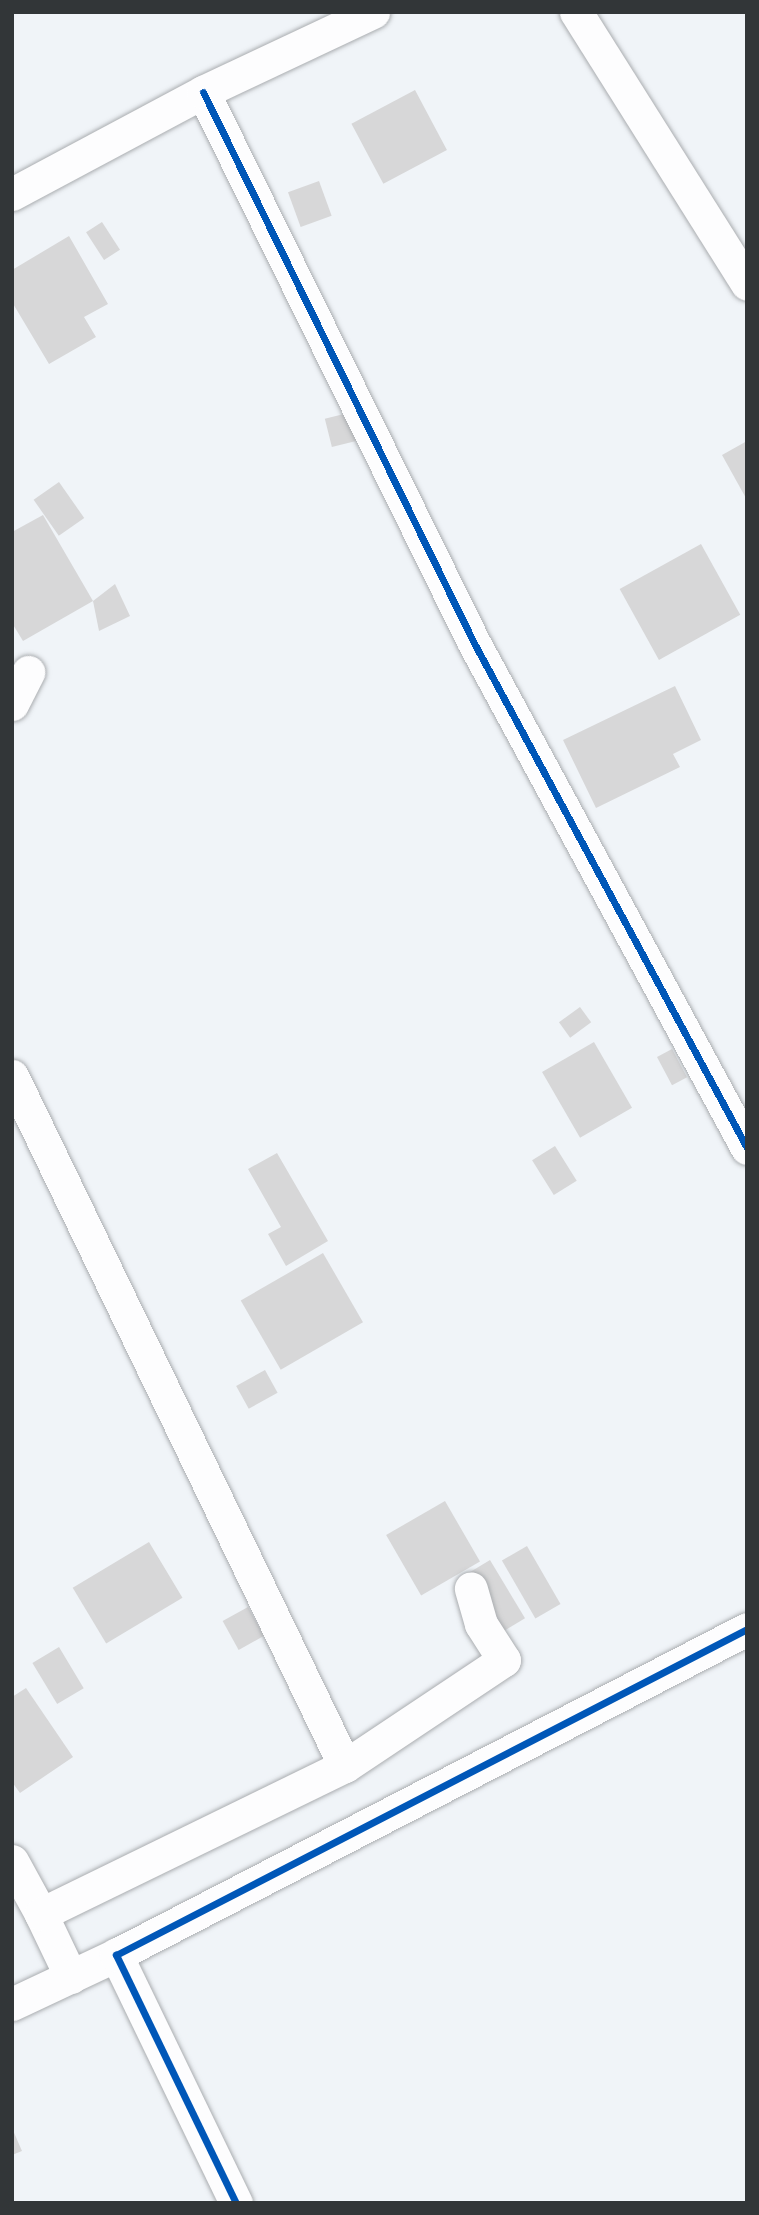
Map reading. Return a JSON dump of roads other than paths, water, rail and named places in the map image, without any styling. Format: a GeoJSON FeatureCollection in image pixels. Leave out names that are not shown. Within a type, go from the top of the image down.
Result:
{"type":"FeatureCollection","features":[{"type":"Feature","properties":{"kind":"street"},"geometry":{"type":"LineString","coordinates":[[12,194],[203,92],[373,12]]}},
{"type":"Feature","properties":{"kind":"street"},"geometry":{"type":"LineString","coordinates":[[576,12],[747,284]]}},
{"type":"Feature","properties":{"kind":"street"},"geometry":{"type":"LineString","coordinates":[[203,92],[474,643],[747,1148]]}},
{"type":"Feature","properties":{"kind":"street"},"geometry":{"type":"LineString","coordinates":[[12,704],[28,672]]}},
{"type":"Feature","properties":{"kind":"street"},"geometry":{"type":"LineString","coordinates":[[12,1076],[345,1766]]}},
{"type":"Feature","properties":{"kind":"street"},"geometry":{"type":"LineString","coordinates":[[41,1914],[345,1766],[504,1660],[481,1624],[471,1588]]}},
{"type":"Feature","properties":{"kind":"street"},"geometry":{"type":"LineString","coordinates":[[12,2004],[116,1955],[747,1629]]}},
{"type":"Feature","properties":{"kind":"street"},"geometry":{"type":"LineString","coordinates":[[12,1861],[71,1977]]}},
{"type":"Feature","properties":{"kind":"street"},"geometry":{"type":"LineString","coordinates":[[116,1955],[236,2203]]}}]}
